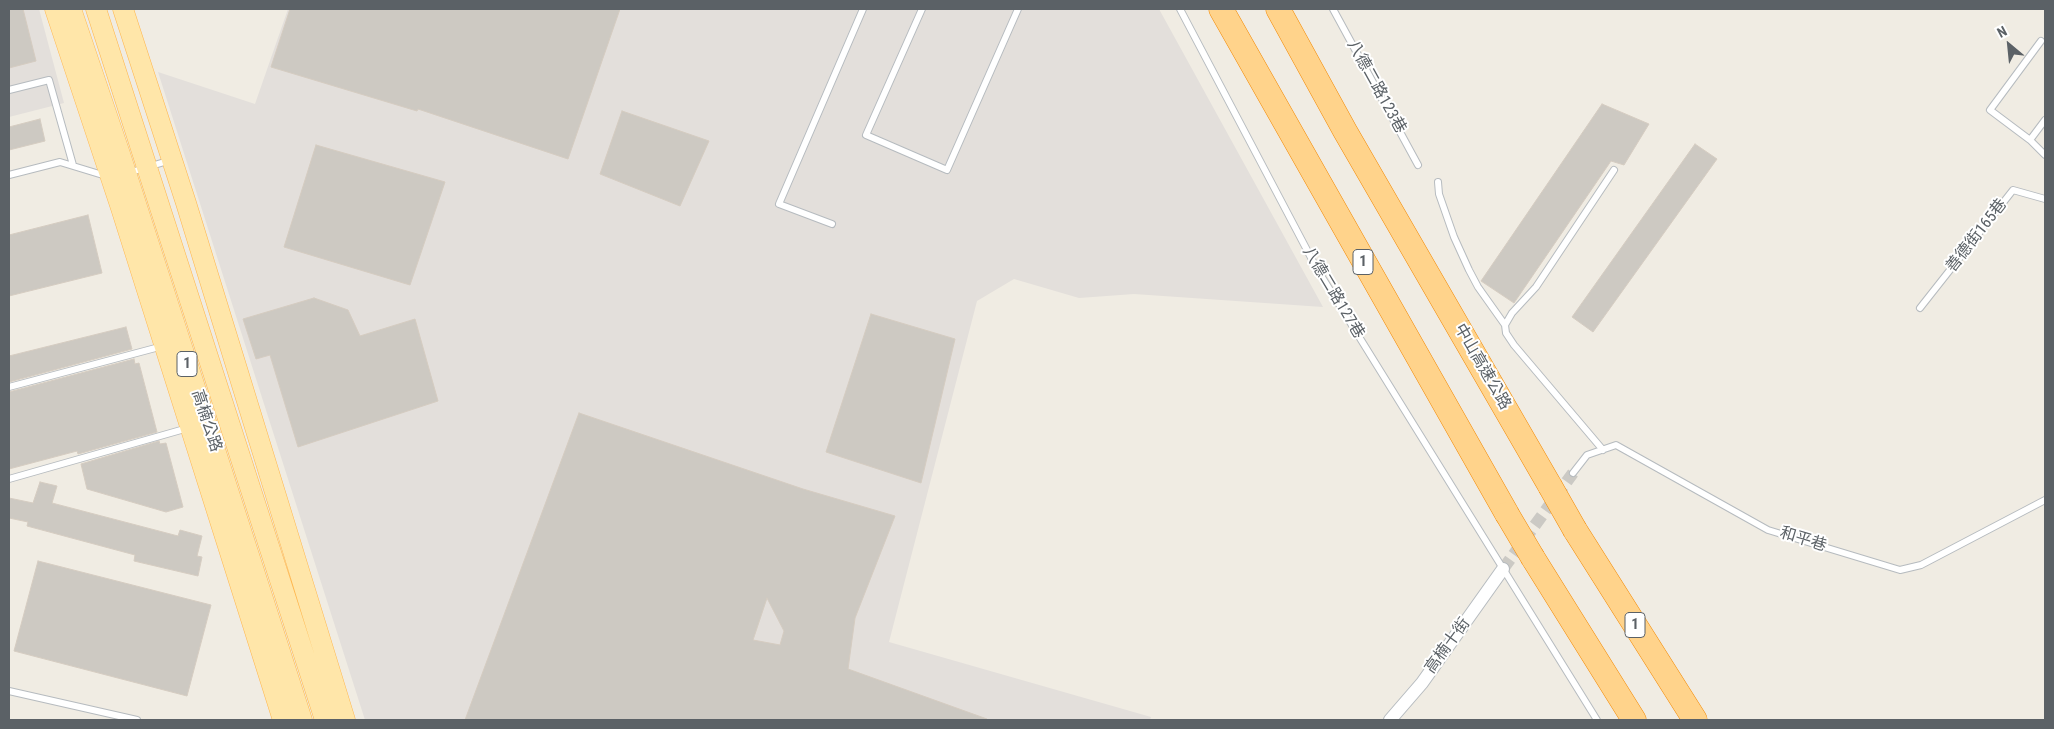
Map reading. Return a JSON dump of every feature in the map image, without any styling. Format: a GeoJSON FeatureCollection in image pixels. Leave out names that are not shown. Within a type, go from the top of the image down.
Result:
{"type":"FeatureCollection","features":[{"type":"Feature","properties":{"kind":"highway","name":"1"},"geometry":{"type":"LineString","coordinates":[[1221,9],[1507,514],[1634,720]]}},
{"type":"Feature","properties":{"kind":"highway","name":"中山高速公路"},"geometry":{"type":"LineString","coordinates":[[1278,9],[1345,131],[1575,530],[1695,720]]}},
{"type":"Feature","properties":{"kind":"main road","name":"高楠公路"},"geometry":{"type":"LineString","coordinates":[[55,9],[119,176],[302,720]]}},
{"type":"Feature","properties":{"kind":"main road","name":"高楠公路"},"geometry":{"type":"LineString","coordinates":[[71,9],[119,176],[164,346],[283,720]]}},
{"type":"Feature","properties":{"kind":"main road","name":"高楠公路"},"geometry":{"type":"LineString","coordinates":[[96,9],[325,720]]}},
{"type":"Feature","properties":{"kind":"main road"},"geometry":{"type":"LineString","coordinates":[[124,9],[345,720]]}},
{"type":"Feature","properties":{"kind":"street","name":"高楠十街"},"geometry":{"type":"LineString","coordinates":[[1390,720],[1422,683],[1503,569]]}},
{"type":"Feature","properties":{"kind":"lane"},"geometry":{"type":"LineString","coordinates":[[832,224],[779,204],[863,9]]}},
{"type":"Feature","properties":{"kind":"lane"},"geometry":{"type":"LineString","coordinates":[[922,9],[866,135],[948,170],[1018,9]]}},
{"type":"Feature","properties":{"kind":"lane","name":"八德二路127巷"},"geometry":{"type":"LineString","coordinates":[[1180,9],[1318,269],[1597,720]]}},
{"type":"Feature","properties":{"kind":"lane","name":"八德二路123巷"},"geometry":{"type":"LineString","coordinates":[[1333,9],[1418,165]]}},
{"type":"Feature","properties":{"kind":"lane"},"geometry":{"type":"LineString","coordinates":[[2041,41],[1990,110],[2030,140],[2045,155]]}},
{"type":"Feature","properties":{"kind":"lane"},"geometry":{"type":"LineString","coordinates":[[9,90],[49,80],[74,166]]}},
{"type":"Feature","properties":{"kind":"lane"},"geometry":{"type":"LineString","coordinates":[[2030,140],[2045,120]]}},
{"type":"Feature","properties":{"kind":"lane"},"geometry":{"type":"LineString","coordinates":[[9,175],[60,162],[119,176],[172,160]]}},
{"type":"Feature","properties":{"kind":"lane"},"geometry":{"type":"LineString","coordinates":[[1505,325],[1512,313],[1536,287],[1614,170]]}},
{"type":"Feature","properties":{"kind":"lane"},"geometry":{"type":"LineString","coordinates":[[1438,182],[1439,194],[1469,270],[1478,287],[1505,325],[1506,333],[1514,345],[1603,450]]}},
{"type":"Feature","properties":{"kind":"lane","name":"善德街165巷"},"geometry":{"type":"LineString","coordinates":[[1920,308],[2013,190],[2045,199]]}},
{"type":"Feature","properties":{"kind":"lane"},"geometry":{"type":"LineString","coordinates":[[9,387],[164,346]]}},
{"type":"Feature","properties":{"kind":"lane"},"geometry":{"type":"LineString","coordinates":[[9,478],[190,427]]}},
{"type":"Feature","properties":{"kind":"lane","name":"和平巷"},"geometry":{"type":"LineString","coordinates":[[1573,473],[1587,455],[1616,445],[1768,530],[1900,570],[1921,565],[2045,500]]}},
{"type":"Feature","properties":{"kind":"lane"},"geometry":{"type":"LineString","coordinates":[[9,691],[137,720]]}},
{"type":"Feature","properties":{"kind":"shaded area"},"geometry":{"type":"Polygon","coordinates":[[[9,9],[39,9],[64,103],[9,117],[9,9]]]}},
{"type":"Feature","properties":{"kind":"shaded area"},"geometry":{"type":"Polygon","coordinates":[[[288,9],[1159,9],[1323,307],[1134,294],[1079,298],[1014,279],[977,301],[889,642],[1151,717],[1150,720],[365,720],[158,72],[255,104],[288,9]]]}},
{"type":"Feature","properties":{"kind":"building"},"geometry":{"type":"Polygon","coordinates":[[[9,9],[23,9],[36,61],[9,68],[9,9]]]}},
{"type":"Feature","properties":{"kind":"building"},"geometry":{"type":"Polygon","coordinates":[[[290,9],[620,9],[568,159],[418,109],[417,111],[271,67],[290,9]]]}},
{"type":"Feature","properties":{"kind":"building"},"geometry":{"type":"Polygon","coordinates":[[[1602,104],[1649,124],[1624,165],[1611,161],[1514,303],[1481,281],[1602,104]]]}},
{"type":"Feature","properties":{"kind":"building"},"geometry":{"type":"Polygon","coordinates":[[[622,111],[709,141],[680,206],[600,174],[622,111]]]}},
{"type":"Feature","properties":{"kind":"building"},"geometry":{"type":"Polygon","coordinates":[[[40,119],[45,141],[9,150],[9,127],[40,119]]]}},
{"type":"Feature","properties":{"kind":"building"},"geometry":{"type":"Polygon","coordinates":[[[1695,144],[1717,159],[1593,332],[1572,317],[1695,144]]]}},
{"type":"Feature","properties":{"kind":"building"},"geometry":{"type":"Polygon","coordinates":[[[316,145],[445,182],[410,285],[284,247],[316,145]]]}},
{"type":"Feature","properties":{"kind":"building"},"geometry":{"type":"Polygon","coordinates":[[[88,215],[102,273],[9,296],[9,235],[88,215]]]}},
{"type":"Feature","properties":{"kind":"building"},"geometry":{"type":"Polygon","coordinates":[[[314,298],[348,310],[360,336],[415,319],[438,401],[298,447],[270,355],[256,359],[243,319],[314,298]]]}},
{"type":"Feature","properties":{"kind":"building"},"geometry":{"type":"Polygon","coordinates":[[[871,314],[955,339],[921,483],[826,452],[871,314]]]}},
{"type":"Feature","properties":{"kind":"building"},"geometry":{"type":"Polygon","coordinates":[[[126,327],[132,349],[9,382],[9,356],[126,327]]]}},
{"type":"Feature","properties":{"kind":"building"},"geometry":{"type":"Polygon","coordinates":[[[134,359],[135,364],[139,363],[157,432],[78,454],[77,451],[9,469],[9,392],[134,359]]]}},
{"type":"Feature","properties":{"kind":"building"},"geometry":{"type":"Polygon","coordinates":[[[579,413],[803,489],[895,516],[855,618],[848,669],[987,719],[986,720],[465,720],[579,413]],[[767,598],[753,640],[780,645],[784,631],[767,598]]]}},
{"type":"Feature","properties":{"kind":"building"},"geometry":{"type":"Polygon","coordinates":[[[159,441],[160,444],[166,443],[183,507],[166,512],[87,489],[81,464],[159,441]]]}},
{"type":"Feature","properties":{"kind":"building"},"geometry":{"type":"Polygon","coordinates":[[[40,482],[57,486],[52,503],[178,536],[180,530],[202,536],[197,556],[202,557],[198,576],[134,561],[135,555],[27,526],[28,522],[9,518],[9,498],[33,503],[40,482]]]}},
{"type":"Feature","properties":{"kind":"building"},"geometry":{"type":"Polygon","coordinates":[[[38,561],[211,605],[187,696],[14,651],[38,561]]]}},
{"type":"Feature","properties":{"kind":"tunnel"},"geometry":{"type":"LineString","coordinates":[[1503,569],[1573,473]]}}]}
